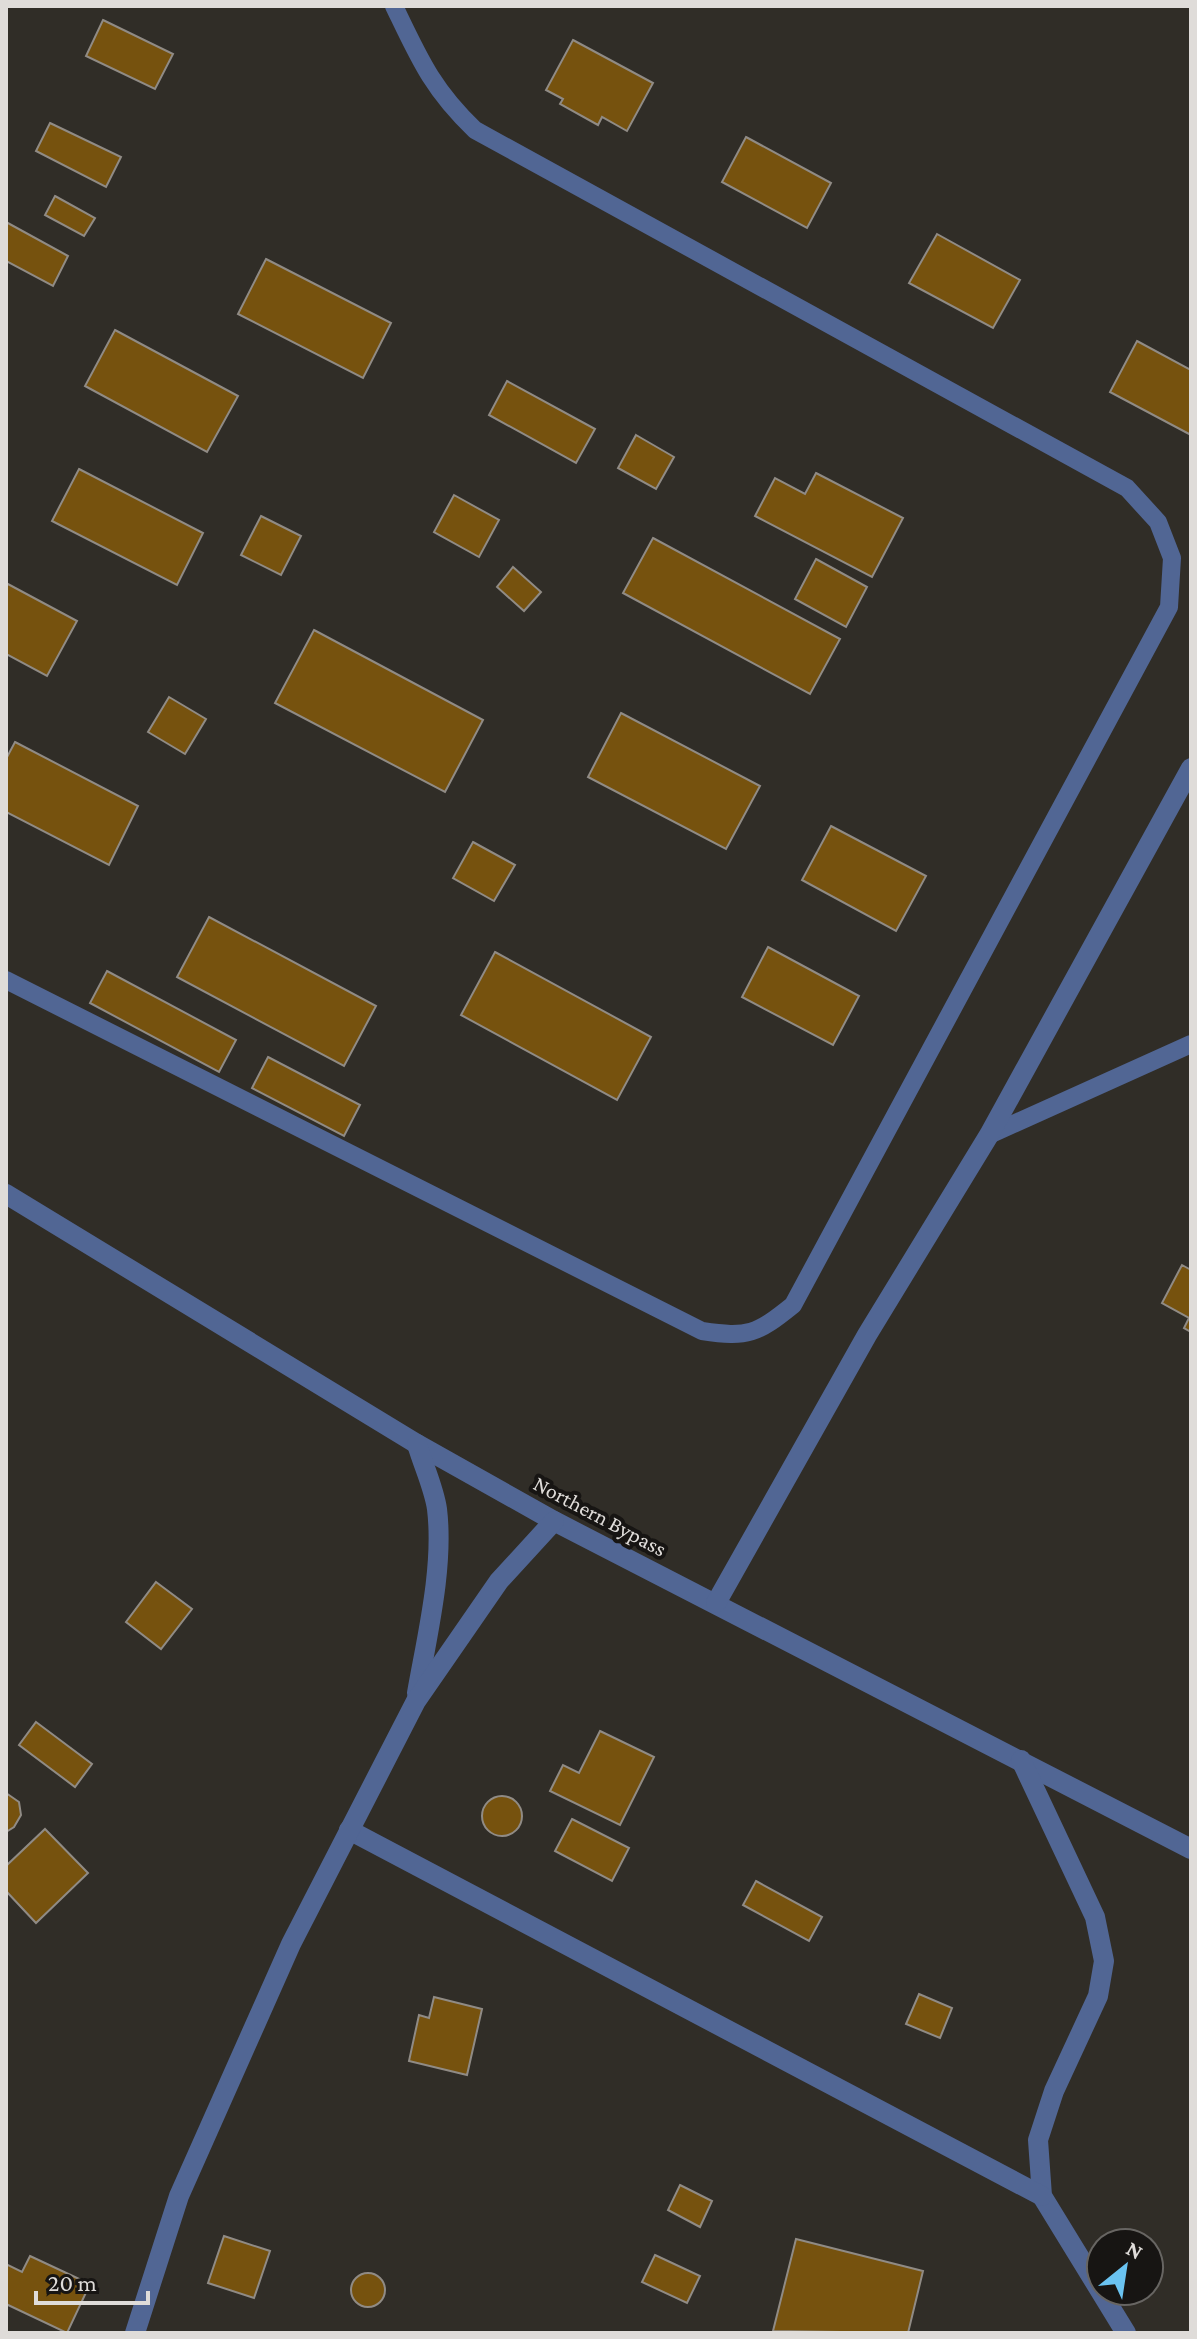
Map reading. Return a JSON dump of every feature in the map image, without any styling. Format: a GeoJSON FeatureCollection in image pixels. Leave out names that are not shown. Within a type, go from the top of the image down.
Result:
{"type":"FeatureCollection","features":[{"type":"Feature","properties":{"kind":"street"},"geometry":{"type":"LineString","coordinates":[[716,1603],[867,1335],[989,1135],[1191,768]]}},
{"type":"Feature","properties":{"kind":"street","name":"Northern Bypass"},"geometry":{"type":"LineString","coordinates":[[6,1194],[417,1444],[554,1521],[1191,1849]]}},
{"type":"Feature","properties":{"kind":"street"},"geometry":{"type":"LineString","coordinates":[[416,1701],[437,1553],[437,1508],[417,1444]]}},
{"type":"Feature","properties":{"kind":"street"},"geometry":{"type":"LineString","coordinates":[[135,2333],[179,2196],[291,1944],[349,1830],[416,1701],[499,1581],[554,1521]]}},
{"type":"Feature","properties":{"kind":"street"},"geometry":{"type":"LineString","coordinates":[[1021,1760],[1095,1917],[1104,1961],[1098,1996],[1054,2091],[1038,2140],[1042,2196],[1126,2333]]}},
{"type":"Feature","properties":{"kind":"street"},"geometry":{"type":"LineString","coordinates":[[349,1830],[1042,2196]]}},
{"type":"Feature","properties":{"kind":"lane"},"geometry":{"type":"LineString","coordinates":[[6,980],[702,1331],[731,1335],[762,1329],[793,1305],[1169,607],[1172,558],[1158,522],[1127,488],[475,130],[450,107],[425,73],[394,6]]}},
{"type":"Feature","properties":{"kind":"lane"},"geometry":{"type":"LineString","coordinates":[[989,1135],[1191,1044]]}},
{"type":"Feature","properties":{"kind":"building"},"geometry":{"type":"Polygon","coordinates":[[[103,20],[173,54],[155,89],[86,56],[103,20]]]}},
{"type":"Feature","properties":{"kind":"building"},"geometry":{"type":"Polygon","coordinates":[[[573,40],[653,83],[627,131],[602,117],[598,125],[560,104],[563,99],[546,90],[573,40]]]}},
{"type":"Feature","properties":{"kind":"building"},"geometry":{"type":"Polygon","coordinates":[[[50,123],[121,157],[106,187],[36,151],[50,123]]]}},
{"type":"Feature","properties":{"kind":"building"},"geometry":{"type":"Polygon","coordinates":[[[746,137],[831,183],[807,228],[722,182],[746,137]]]}},
{"type":"Feature","properties":{"kind":"building"},"geometry":{"type":"Polygon","coordinates":[[[55,196],[95,218],[84,236],[45,215],[55,196]]]}},
{"type":"Feature","properties":{"kind":"building"},"geometry":{"type":"Polygon","coordinates":[[[6,222],[68,256],[53,286],[6,261],[6,222]]]}},
{"type":"Feature","properties":{"kind":"building"},"geometry":{"type":"Polygon","coordinates":[[[937,234],[1020,280],[993,328],[909,283],[937,234]]]}},
{"type":"Feature","properties":{"kind":"building"},"geometry":{"type":"Polygon","coordinates":[[[266,259],[391,323],[363,378],[238,314],[266,259]]]}},
{"type":"Feature","properties":{"kind":"building"},"geometry":{"type":"Polygon","coordinates":[[[115,330],[238,396],[207,452],[85,386],[115,330]]]}},
{"type":"Feature","properties":{"kind":"building"},"geometry":{"type":"Polygon","coordinates":[[[1137,341],[1191,370],[1191,435],[1110,392],[1137,341]]]}},
{"type":"Feature","properties":{"kind":"building"},"geometry":{"type":"Polygon","coordinates":[[[507,381],[595,429],[576,463],[489,415],[507,381]]]}},
{"type":"Feature","properties":{"kind":"building"},"geometry":{"type":"Polygon","coordinates":[[[636,435],[674,457],[656,489],[618,468],[636,435]]]}},
{"type":"Feature","properties":{"kind":"building"},"geometry":{"type":"Polygon","coordinates":[[[79,469],[203,533],[177,585],[52,521],[79,469]]]}},
{"type":"Feature","properties":{"kind":"building"},"geometry":{"type":"Polygon","coordinates":[[[816,473],[903,518],[872,577],[755,516],[775,478],[805,494],[816,473]]]}},
{"type":"Feature","properties":{"kind":"building"},"geometry":{"type":"Polygon","coordinates":[[[454,495],[499,520],[479,557],[434,532],[454,495]]]}},
{"type":"Feature","properties":{"kind":"building"},"geometry":{"type":"Polygon","coordinates":[[[261,516],[301,536],[281,575],[241,555],[261,516]]]}},
{"type":"Feature","properties":{"kind":"building"},"geometry":{"type":"Polygon","coordinates":[[[653,538],[840,639],[810,694],[623,593],[653,538]]]}},
{"type":"Feature","properties":{"kind":"building"},"geometry":{"type":"Polygon","coordinates":[[[816,559],[867,587],[846,627],[795,599],[816,559]]]}},
{"type":"Feature","properties":{"kind":"building"},"geometry":{"type":"Polygon","coordinates":[[[513,567],[541,592],[524,611],[497,587],[513,567]]]}},
{"type":"Feature","properties":{"kind":"building"},"geometry":{"type":"Polygon","coordinates":[[[6,583],[77,621],[47,676],[6,654],[6,583]]]}},
{"type":"Feature","properties":{"kind":"building"},"geometry":{"type":"Polygon","coordinates":[[[314,630],[483,720],[445,792],[275,703],[314,630]]]}},
{"type":"Feature","properties":{"kind":"building"},"geometry":{"type":"Polygon","coordinates":[[[169,697],[206,719],[185,754],[148,732],[169,697]]]}},
{"type":"Feature","properties":{"kind":"building"},"geometry":{"type":"Polygon","coordinates":[[[621,713],[760,786],[726,849],[588,777],[621,713]]]}},
{"type":"Feature","properties":{"kind":"building"},"geometry":{"type":"Polygon","coordinates":[[[15,742],[138,806],[109,865],[6,812],[6,759],[15,742]]]}},
{"type":"Feature","properties":{"kind":"building"},"geometry":{"type":"Polygon","coordinates":[[[831,826],[926,876],[896,931],[802,880],[831,826]]]}},
{"type":"Feature","properties":{"kind":"building"},"geometry":{"type":"Polygon","coordinates":[[[473,842],[515,865],[494,901],[453,878],[473,842]]]}},
{"type":"Feature","properties":{"kind":"building"},"geometry":{"type":"Polygon","coordinates":[[[209,917],[376,1006],[344,1066],[177,977],[209,917]]]}},
{"type":"Feature","properties":{"kind":"building"},"geometry":{"type":"Polygon","coordinates":[[[768,947],[859,996],[833,1045],[742,997],[768,947]]]}},
{"type":"Feature","properties":{"kind":"building"},"geometry":{"type":"Polygon","coordinates":[[[495,952],[651,1037],[617,1100],[461,1015],[495,952]]]}},
{"type":"Feature","properties":{"kind":"building"},"geometry":{"type":"Polygon","coordinates":[[[107,971],[236,1040],[219,1072],[90,1003],[107,971]]]}},
{"type":"Feature","properties":{"kind":"building"},"geometry":{"type":"Polygon","coordinates":[[[268,1057],[360,1105],[344,1136],[252,1088],[268,1057]]]}},
{"type":"Feature","properties":{"kind":"building"},"geometry":{"type":"Polygon","coordinates":[[[1182,1265],[1191,1270],[1191,1332],[1184,1328],[1189,1318],[1162,1303],[1182,1265]]]}},
{"type":"Feature","properties":{"kind":"building"},"geometry":{"type":"Polygon","coordinates":[[[156,1582],[192,1609],[161,1649],[126,1622],[156,1582]]]}},
{"type":"Feature","properties":{"kind":"building"},"geometry":{"type":"Polygon","coordinates":[[[36,1722],[92,1764],[75,1787],[19,1745],[36,1722]]]}},
{"type":"Feature","properties":{"kind":"building"},"geometry":{"type":"Polygon","coordinates":[[[600,1731],[654,1757],[620,1825],[550,1791],[563,1765],[579,1773],[600,1731]]]}},
{"type":"Feature","properties":{"kind":"building"},"geometry":{"type":"Polygon","coordinates":[[[6,1793],[19,1802],[21,1815],[14,1827],[6,1832],[6,1793]]]}},
{"type":"Feature","properties":{"kind":"building"},"geometry":{"type":"Polygon","coordinates":[[[502,1796],[516,1802],[522,1816],[516,1830],[502,1836],[488,1830],[482,1816],[488,1802],[502,1796]]]}},
{"type":"Feature","properties":{"kind":"building"},"geometry":{"type":"Polygon","coordinates":[[[572,1819],[629,1848],[612,1881],[555,1851],[572,1819]]]}},
{"type":"Feature","properties":{"kind":"building"},"geometry":{"type":"Polygon","coordinates":[[[45,1829],[88,1873],[36,1923],[6,1891],[6,1866],[45,1829]]]}},
{"type":"Feature","properties":{"kind":"building"},"geometry":{"type":"Polygon","coordinates":[[[756,1881],[822,1917],[809,1941],[743,1905],[756,1881]]]}},
{"type":"Feature","properties":{"kind":"building"},"geometry":{"type":"Polygon","coordinates":[[[919,1994],[952,2008],[940,2038],[906,2024],[919,1994]]]}},
{"type":"Feature","properties":{"kind":"building"},"geometry":{"type":"Polygon","coordinates":[[[434,1997],[482,2009],[467,2075],[409,2061],[419,2015],[429,2018],[434,1997]]]}},
{"type":"Feature","properties":{"kind":"building"},"geometry":{"type":"Polygon","coordinates":[[[680,2185],[712,2201],[700,2227],[668,2210],[680,2185]]]}},
{"type":"Feature","properties":{"kind":"building"},"geometry":{"type":"Polygon","coordinates":[[[224,2236],[270,2251],[254,2298],[208,2283],[224,2236]]]}},
{"type":"Feature","properties":{"kind":"building"},"geometry":{"type":"Polygon","coordinates":[[[796,2239],[923,2271],[908,2333],[773,2331],[796,2239]]]}},
{"type":"Feature","properties":{"kind":"building"},"geometry":{"type":"Polygon","coordinates":[[[655,2255],[700,2276],[687,2303],[642,2282],[655,2255]]]}},
{"type":"Feature","properties":{"kind":"building"},"geometry":{"type":"Polygon","coordinates":[[[30,2256],[90,2284],[67,2333],[6,2304],[6,2264],[22,2272],[30,2256]]]}},
{"type":"Feature","properties":{"kind":"building"},"geometry":{"type":"Polygon","coordinates":[[[368,2273],[380,2278],[385,2290],[380,2302],[368,2307],[356,2302],[351,2290],[356,2278],[368,2273]]]}}]}
